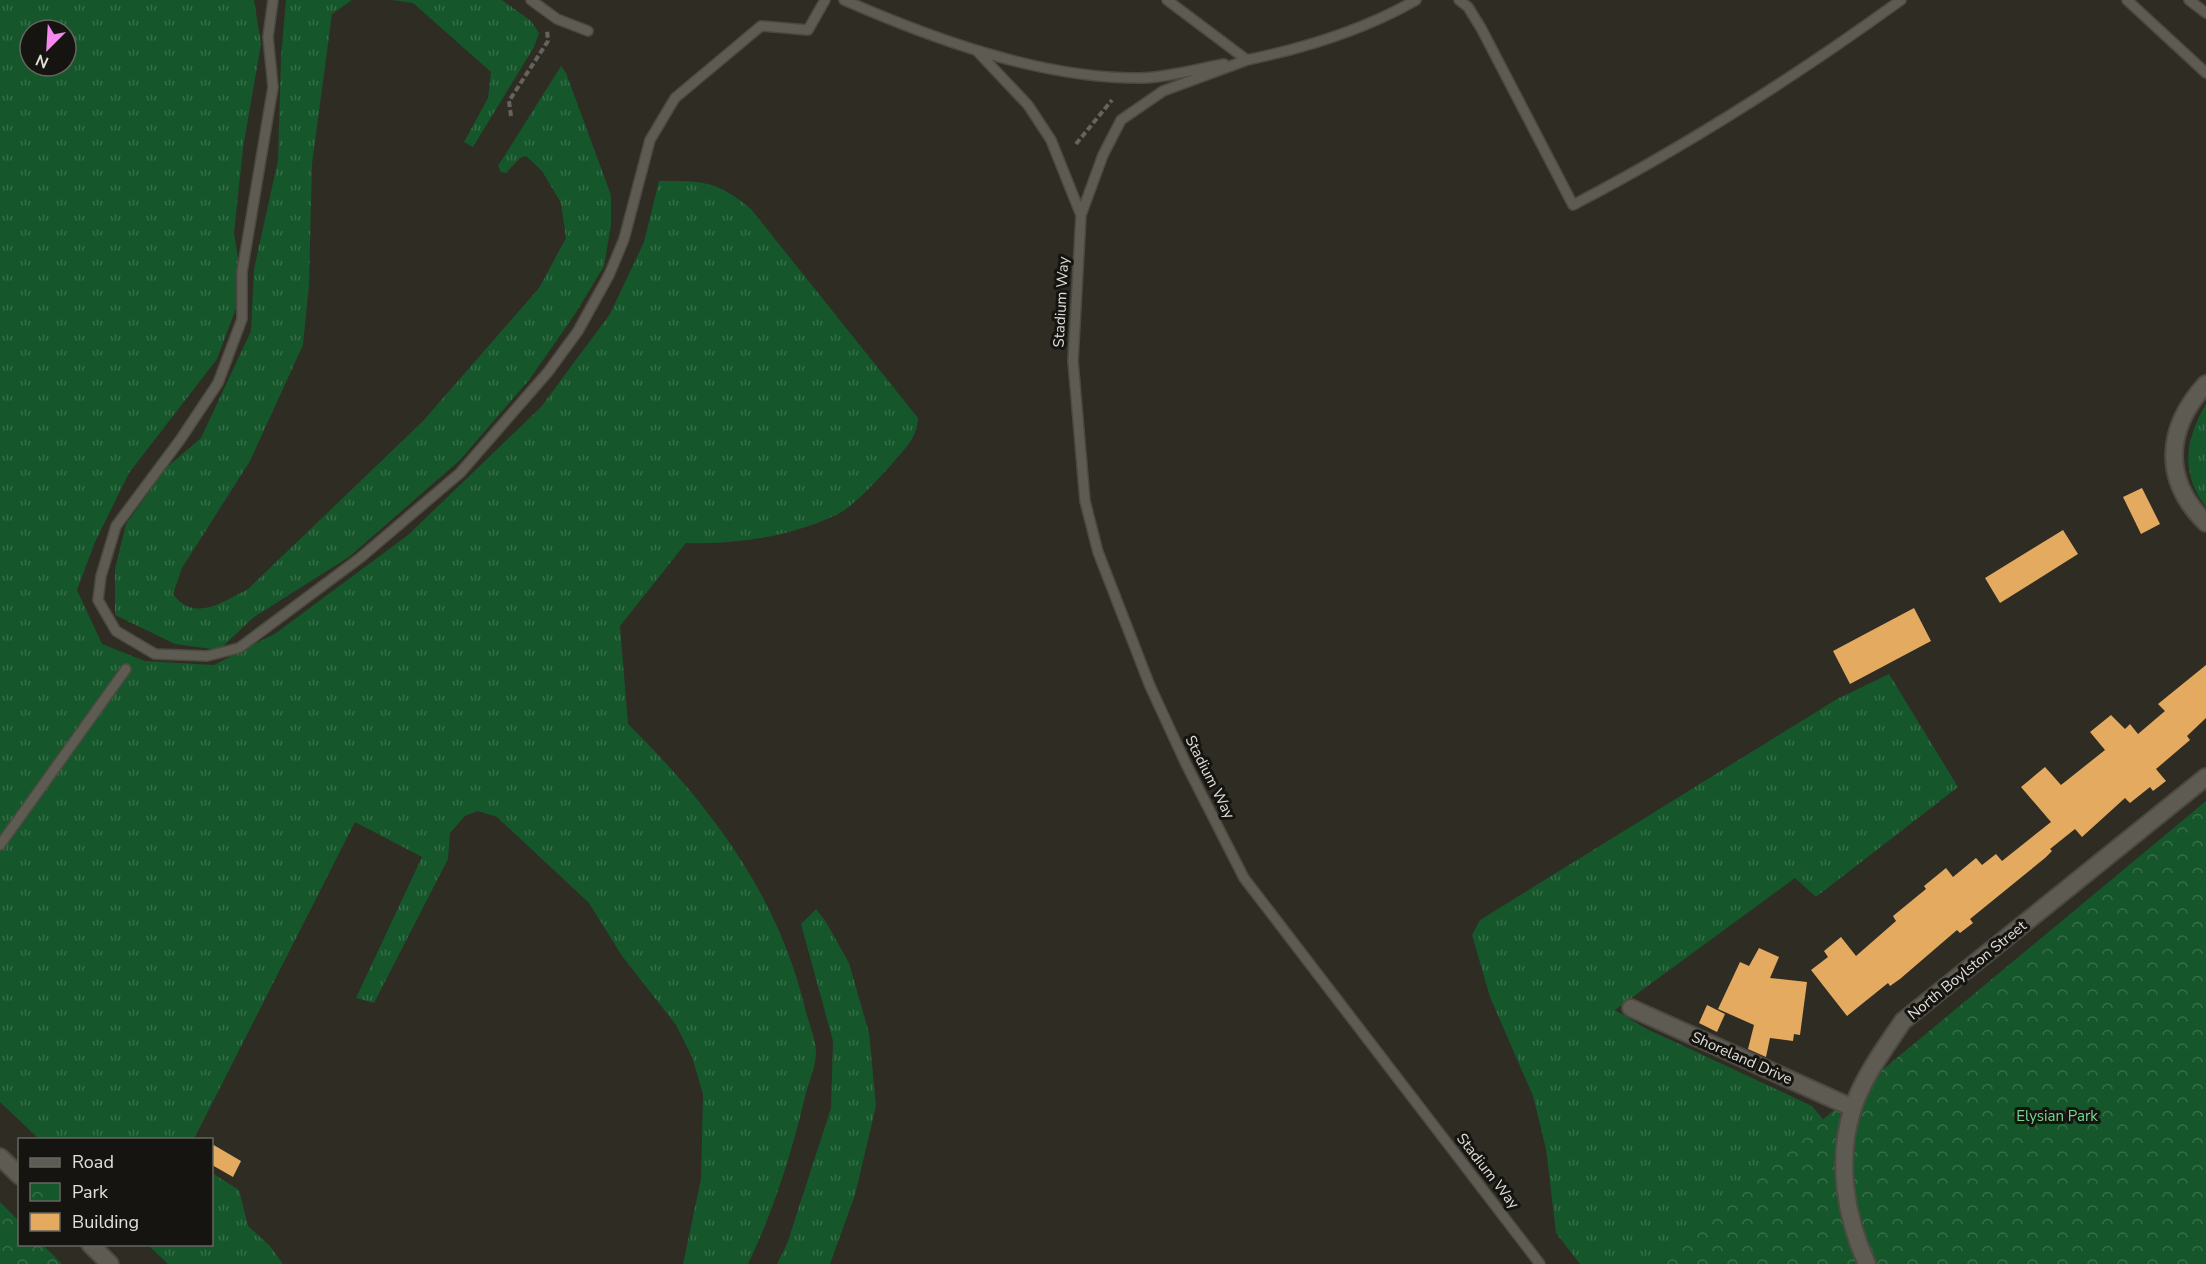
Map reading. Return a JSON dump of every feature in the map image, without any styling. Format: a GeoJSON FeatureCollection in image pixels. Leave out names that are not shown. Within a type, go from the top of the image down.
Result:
{"type":"FeatureCollection","features":[{"type":"Feature","properties":{"kind":"street"},"geometry":{"type":"LineString","coordinates":[[2206,384],[2185,414],[2175,440],[2175,464],[2180,489],[2190,507],[2206,523]]}},
{"type":"Feature","properties":{"kind":"street","name":"North Boylston Street"},"geometry":{"type":"LineString","coordinates":[[1867,1264],[1849,1216],[1844,1180],[1846,1139],[1853,1108],[1875,1065],[1903,1021],[2206,777]]}},
{"type":"Feature","properties":{"kind":"street","name":"Shoreland Drive"},"geometry":{"type":"LineString","coordinates":[[1631,1008],[1853,1108]]}},
{"type":"Feature","properties":{"kind":"street"},"geometry":{"type":"LineString","coordinates":[[1,1161],[18,1174]]}},
{"type":"Feature","properties":{"kind":"street"},"geometry":{"type":"LineString","coordinates":[[91,1246],[110,1264]]}},
{"type":"Feature","properties":{"kind":"lane"},"geometry":{"type":"LineString","coordinates":[[273,0],[268,37],[273,87],[242,272],[242,319],[218,383],[180,440],[116,526],[101,576],[98,600],[116,631],[155,654],[207,656],[238,648],[360,558],[460,473],[541,380],[578,331],[609,275],[624,239],[650,140],[675,98],[761,26],[808,30],[825,0]]}},
{"type":"Feature","properties":{"kind":"lane"},"geometry":{"type":"LineString","coordinates":[[531,0],[557,19],[588,31]]}},
{"type":"Feature","properties":{"kind":"lane"},"geometry":{"type":"LineString","coordinates":[[844,0],[900,24],[1053,70],[1139,78],[1283,53],[1380,21],[1416,0]]}},
{"type":"Feature","properties":{"kind":"lane"},"geometry":{"type":"LineString","coordinates":[[1167,0],[1247,60]]}},
{"type":"Feature","properties":{"kind":"lane"},"geometry":{"type":"LineString","coordinates":[[1459,0],[1468,7],[1480,28],[1573,205],[1701,133],[1798,72],[1900,0]]}},
{"type":"Feature","properties":{"kind":"lane"},"geometry":{"type":"LineString","coordinates":[[2127,0],[2206,73]]}},
{"type":"Feature","properties":{"kind":"lane"},"geometry":{"type":"LineString","coordinates":[[2189,0],[2206,13]]}},
{"type":"Feature","properties":{"kind":"lane","name":"Stadium Way"},"geometry":{"type":"LineString","coordinates":[[975,48],[1028,105],[1051,140],[1081,215]]}},
{"type":"Feature","properties":{"kind":"lane","name":"Stadium Way"},"geometry":{"type":"LineString","coordinates":[[1247,60],[1163,91],[1121,120],[1103,155],[1081,215],[1073,361],[1085,501],[1098,552],[1150,686],[1186,764],[1244,878],[1540,1264]]}},
{"type":"Feature","properties":{"kind":"lane"},"geometry":{"type":"LineString","coordinates":[[0,845],[126,669]]}},
{"type":"Feature","properties":{"kind":"path"},"geometry":{"type":"LineString","coordinates":[[511,116],[508,101],[548,41],[547,30]]}},
{"type":"Feature","properties":{"kind":"path"},"geometry":{"type":"LineString","coordinates":[[1076,144],[1112,100]]}},
{"type":"Feature","properties":{"kind":"green space"},"geometry":{"type":"Polygon","coordinates":[[[0,0],[254,0],[261,44],[243,148],[234,233],[243,290],[217,359],[129,473],[95,542],[77,590],[102,644],[145,661],[214,665],[276,633],[408,535],[541,407],[610,314],[644,242],[659,181],[698,182],[718,187],[751,209],[918,418],[913,438],[906,448],[859,498],[844,510],[821,522],[764,538],[686,543],[620,626],[628,724],[658,754],[712,818],[757,887],[792,963],[815,1041],[815,1064],[788,1161],[774,1203],[748,1264],[683,1264],[701,1179],[703,1094],[692,1057],[676,1025],[622,956],[589,903],[497,817],[478,811],[465,816],[450,833],[448,859],[374,1003],[356,998],[422,857],[355,822],[195,1138],[38,1138],[0,1102],[0,0]]]}},
{"type":"Feature","properties":{"kind":"green space"},"geometry":{"type":"Polygon","coordinates":[[[286,0],[352,0],[332,14],[312,164],[309,285],[303,345],[250,461],[182,568],[173,594],[181,603],[199,609],[209,607],[248,589],[423,421],[539,288],[566,238],[561,203],[542,171],[526,156],[520,158],[506,173],[501,172],[498,166],[561,66],[566,73],[611,195],[611,225],[604,266],[575,314],[529,380],[460,460],[349,557],[254,617],[219,650],[175,644],[115,615],[115,569],[126,524],[166,468],[201,438],[251,331],[254,269],[278,160],[281,57],[286,0]]]}},
{"type":"Feature","properties":{"kind":"green space"},"geometry":{"type":"Polygon","coordinates":[[[392,0],[502,0],[531,21],[539,33],[534,47],[473,147],[464,142],[488,98],[491,72],[413,3],[392,0]]]}},
{"type":"Feature","properties":{"kind":"green space"},"geometry":{"type":"Polygon","coordinates":[[[2206,404],[2206,507],[2192,482],[2188,456],[2193,430],[2206,404]]]}},
{"type":"Feature","properties":{"kind":"green space"},"geometry":{"type":"Polygon","coordinates":[[[1889,674],[1958,787],[1816,897],[1795,878],[1615,1010],[1645,1028],[1812,1106],[1831,1129],[1849,1264],[1580,1264],[1556,1233],[1546,1149],[1533,1096],[1490,997],[1472,935],[1480,920],[1837,699],[1889,674]]]}},
{"type":"Feature","properties":{"kind":"green space","name":"Elysian Park"},"geometry":{"type":"Polygon","coordinates":[[[2206,801],[2206,1264],[1649,1264],[2206,801]]]}},
{"type":"Feature","properties":{"kind":"green space"},"geometry":{"type":"Polygon","coordinates":[[[816,909],[849,963],[869,1033],[876,1106],[855,1195],[830,1264],[777,1264],[787,1244],[831,1108],[833,1041],[801,924],[816,909]]]}},
{"type":"Feature","properties":{"kind":"green space"},"geometry":{"type":"Polygon","coordinates":[[[213,1174],[239,1190],[248,1226],[269,1245],[283,1264],[168,1264],[149,1246],[213,1246],[213,1174]]]}},
{"type":"Feature","properties":{"kind":"green space"},"geometry":{"type":"Polygon","coordinates":[[[0,1202],[18,1220],[18,1246],[44,1246],[62,1264],[0,1264],[0,1202]]]}},
{"type":"Feature","properties":{"kind":"building"},"geometry":{"type":"Polygon","coordinates":[[[2142,488],[2160,524],[2141,534],[2123,497],[2142,488]]]}},
{"type":"Feature","properties":{"kind":"building"},"geometry":{"type":"Polygon","coordinates":[[[2063,530],[2078,554],[2000,603],[1985,578],[2063,530]]]}},
{"type":"Feature","properties":{"kind":"building"},"geometry":{"type":"Polygon","coordinates":[[[1914,608],[1931,641],[1850,684],[1833,651],[1914,608]]]}},
{"type":"Feature","properties":{"kind":"building"},"geometry":{"type":"Polygon","coordinates":[[[2206,665],[2206,718],[2187,736],[2190,740],[2156,769],[2166,781],[2153,791],[2150,787],[2130,803],[2125,798],[2082,837],[2075,829],[2050,849],[2052,851],[2045,858],[1970,919],[1973,923],[1960,933],[1957,930],[1900,979],[1890,986],[1888,983],[1847,1016],[1811,970],[1828,957],[1824,951],[1841,937],[1856,956],[1896,921],[1893,916],[1926,889],[1924,886],[1946,868],[1953,877],[1976,858],[1982,865],[1996,854],[2002,861],[2051,822],[2021,787],[2045,767],[2061,785],[2105,750],[2090,732],[2111,715],[2125,729],[2130,724],[2138,734],[2165,711],[2158,704],[2206,665]]]}},
{"type":"Feature","properties":{"kind":"building"},"geometry":{"type":"Polygon","coordinates":[[[1759,948],[1779,957],[1770,978],[1807,982],[1800,1035],[1794,1034],[1793,1041],[1770,1038],[1766,1057],[1748,1049],[1754,1025],[1718,1009],[1740,962],[1749,966],[1759,948]]]}},
{"type":"Feature","properties":{"kind":"building"},"geometry":{"type":"Polygon","coordinates":[[[1707,1005],[1725,1014],[1717,1032],[1699,1023],[1707,1005]]]}},
{"type":"Feature","properties":{"kind":"building"},"geometry":{"type":"Polygon","coordinates":[[[213,1145],[241,1161],[233,1177],[213,1166],[213,1145]]]}}]}
